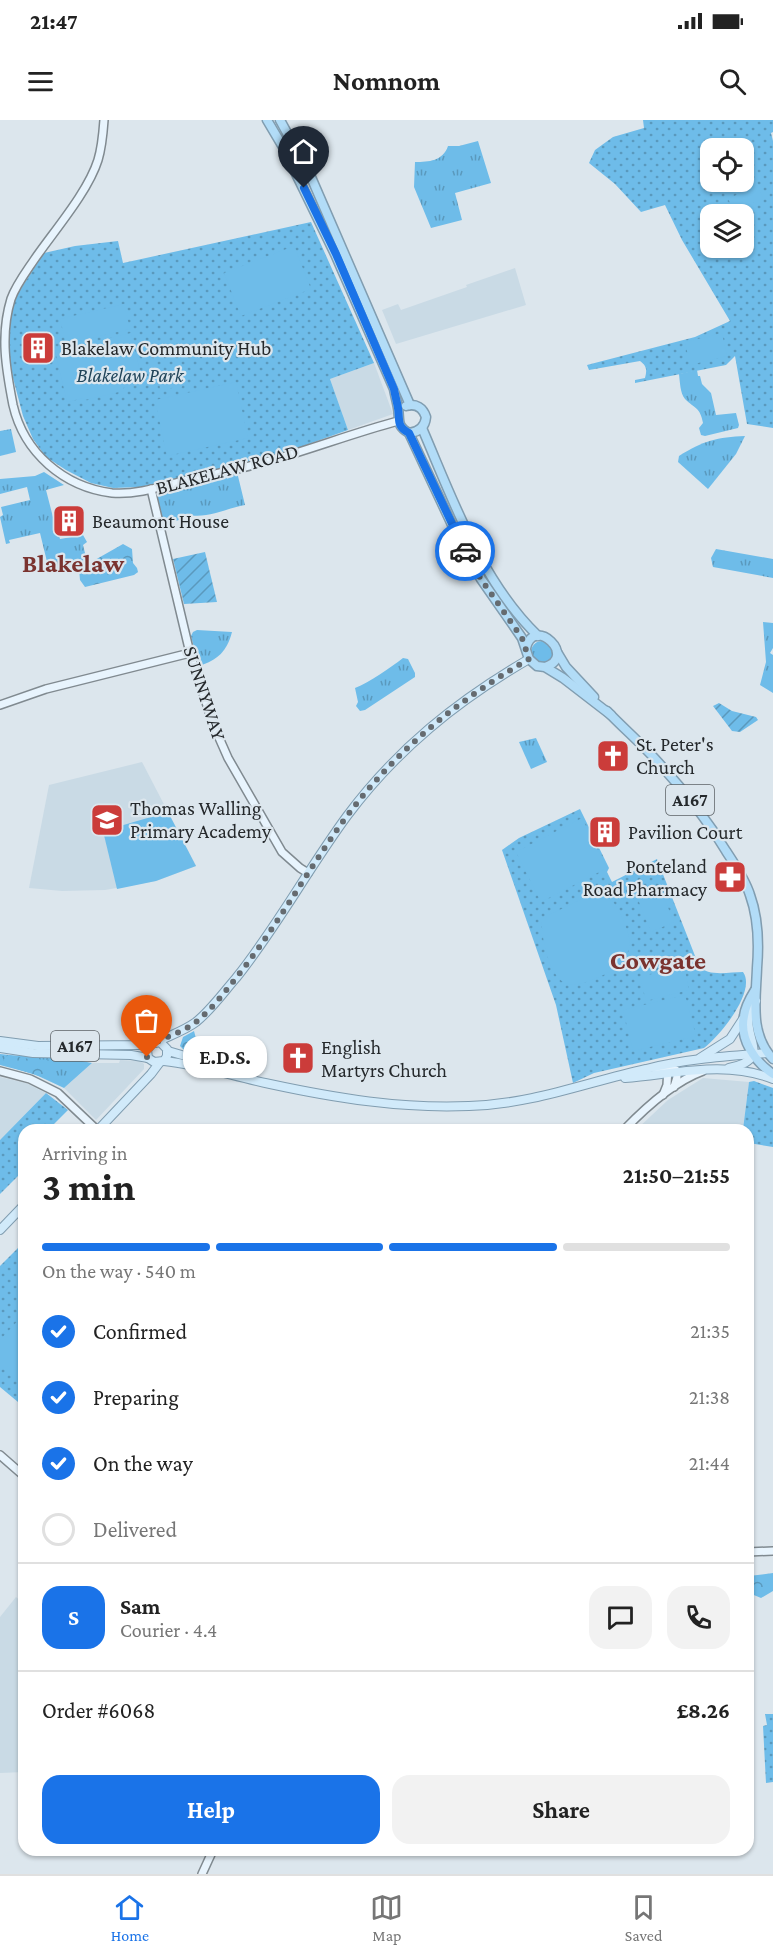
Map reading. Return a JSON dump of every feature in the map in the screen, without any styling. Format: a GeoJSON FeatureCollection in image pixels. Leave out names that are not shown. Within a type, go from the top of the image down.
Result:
{"type":"FeatureCollection","features":[{"type":"Feature","properties":{"kind":"highway"},"geometry":{"type":"LineString","coordinates":[[267,120],[287,154],[336,254],[394,389],[403,429],[409,433],[461,544],[481,579],[522,638],[529,659]]}},
{"type":"Feature","properties":{"kind":"highway","name":"A167"},"geometry":{"type":"LineString","coordinates":[[280,120],[310,177],[410,405],[415,405],[424,411],[425,422],[422,428],[468,533],[507,599],[538,636],[552,641],[556,652],[566,666],[656,759],[689,798],[718,837],[744,880],[751,896],[757,931],[758,968],[755,989],[758,1033],[770,1056]]}},
{"type":"Feature","properties":{"kind":"highway"},"geometry":{"type":"LineString","coordinates":[[399,416],[406,406],[410,405]]}},
{"type":"Feature","properties":{"kind":"highway"},"geometry":{"type":"LineString","coordinates":[[409,433],[422,428]]}},
{"type":"Feature","properties":{"kind":"highway"},"geometry":{"type":"LineString","coordinates":[[526,648],[528,641],[538,636]]}},
{"type":"Feature","properties":{"kind":"highway"},"geometry":{"type":"LineString","coordinates":[[545,667],[556,660],[556,652]]}},
{"type":"Feature","properties":{"kind":"highway","name":"A167"},"geometry":{"type":"LineString","coordinates":[[529,659],[537,666],[545,667],[563,678],[611,715]]}},
{"type":"Feature","properties":{"kind":"highway","name":"A167"},"geometry":{"type":"LineString","coordinates":[[744,1017],[755,989]]}},
{"type":"Feature","properties":{"kind":"highway"},"geometry":{"type":"LineString","coordinates":[[744,1017],[744,1032],[753,1054],[773,1074]]}},
{"type":"Feature","properties":{"kind":"main road"},"geometry":{"type":"LineString","coordinates":[[140,1086],[146,1075],[149,1059],[147,1050],[153,1044],[193,1024],[221,997],[265,940],[348,815],[392,762],[436,721],[529,659]]}},
{"type":"Feature","properties":{"kind":"main road","name":"A167"},"geometry":{"type":"LineString","coordinates":[[753,1054],[754,1044],[749,1016],[756,1001]]}},
{"type":"Feature","properties":{"kind":"main road"},"geometry":{"type":"LineString","coordinates":[[696,1061],[730,1039],[744,1017]]}},
{"type":"Feature","properties":{"kind":"main road"},"geometry":{"type":"LineString","coordinates":[[104,1124],[167,1056],[167,1050],[179,1031]]}},
{"type":"Feature","properties":{"kind":"main road","name":"A167"},"geometry":{"type":"LineString","coordinates":[[0,1041],[38,1046],[153,1044]]}},
{"type":"Feature","properties":{"kind":"main road"},"geometry":{"type":"LineString","coordinates":[[153,1044],[162,1043],[167,1050]]}},
{"type":"Feature","properties":{"kind":"main road","name":"A167"},"geometry":{"type":"LineString","coordinates":[[0,1048],[33,1053],[131,1055],[149,1059]]}},
{"type":"Feature","properties":{"kind":"main road","name":"A167"},"geometry":{"type":"LineString","coordinates":[[167,1050],[180,1056],[258,1076],[287,1087]]}},
{"type":"Feature","properties":{"kind":"main road"},"geometry":{"type":"LineString","coordinates":[[725,1069],[749,1061],[753,1054]]}},
{"type":"Feature","properties":{"kind":"main road","name":"A167"},"geometry":{"type":"LineString","coordinates":[[615,1078],[668,1069],[696,1061],[753,1054],[770,1056]]}},
{"type":"Feature","properties":{"kind":"main road"},"geometry":{"type":"LineString","coordinates":[[149,1059],[162,1061]]}},
{"type":"Feature","properties":{"kind":"main road","name":"A167"},"geometry":{"type":"LineString","coordinates":[[162,1061],[205,1068],[327,1095],[425,1106],[468,1106],[530,1100],[653,1067],[677,1072],[712,1068],[725,1069],[745,1071],[773,1079]]}},
{"type":"Feature","properties":{"kind":"main road"},"geometry":{"type":"LineString","coordinates":[[0,1230],[18,1211]]}},
{"type":"Feature","properties":{"kind":"street","name":"BLAKELAW ROAD"},"geometry":{"type":"LineString","coordinates":[[104,120],[103,141],[93,172],[21,280],[4,320],[3,357],[18,423],[28,443],[48,466],[81,484],[111,493],[131,493],[278,458],[399,416]]}},
{"type":"Feature","properties":{"kind":"street","name":"SUNNYWAY"},"geometry":{"type":"LineString","coordinates":[[151,489],[190,653],[210,716],[228,758],[282,852],[308,873]]}},
{"type":"Feature","properties":{"kind":"street"},"geometry":{"type":"LineString","coordinates":[[0,705],[46,689],[190,653]]}},
{"type":"Feature","properties":{"kind":"street"},"geometry":{"type":"LineString","coordinates":[[631,1124],[674,1087],[695,1074],[712,1068]]}},
{"type":"Feature","properties":{"kind":"street"},"geometry":{"type":"LineString","coordinates":[[663,1095],[668,1069]]}},
{"type":"Feature","properties":{"kind":"street"},"geometry":{"type":"LineString","coordinates":[[0,1071],[30,1079],[58,1093],[92,1124]]}},
{"type":"Feature","properties":{"kind":"street"},"geometry":{"type":"LineString","coordinates":[[674,1087],[677,1072]]}},
{"type":"Feature","properties":{"kind":"street"},"geometry":{"type":"LineString","coordinates":[[0,1455],[18,1471]]}},
{"type":"Feature","properties":{"kind":"street"},"geometry":{"type":"LineString","coordinates":[[754,1552],[773,1551]]}},
{"type":"Feature","properties":{"kind":"street"},"geometry":{"type":"LineString","coordinates":[[202,1874],[210,1856]]}},
{"type":"Feature","properties":{"kind":"shaded area"},"geometry":{"type":"Polygon","coordinates":[[[515,268],[526,305],[396,344],[382,310],[398,304],[401,310],[515,268]]]}},
{"type":"Feature","properties":{"kind":"shaded area"},"geometry":{"type":"Polygon","coordinates":[[[374,363],[393,414],[348,430],[330,379],[374,363]]]}},
{"type":"Feature","properties":{"kind":"shaded area","name":"Thomas Walling Primary Academy"},"geometry":{"type":"Polygon","coordinates":[[[142,762],[196,866],[156,881],[105,890],[62,891],[29,888],[49,785],[142,762]]]}},
{"type":"Feature","properties":{"kind":"shaded area"},"geometry":{"type":"Polygon","coordinates":[[[120,1060],[140,1061],[144,1064],[144,1069],[96,1120],[64,1088],[92,1063],[119,1063],[120,1060]]]}},
{"type":"Feature","properties":{"kind":"shaded area"},"geometry":{"type":"Polygon","coordinates":[[[0,1077],[26,1083],[46,1093],[0,1140],[0,1077]]]}},
{"type":"Feature","properties":{"kind":"shaded area"},"geometry":{"type":"Polygon","coordinates":[[[703,1078],[749,1082],[744,1124],[642,1124],[668,1100],[703,1078]]]}},
{"type":"Feature","properties":{"kind":"shaded area"},"geometry":{"type":"Polygon","coordinates":[[[16,1597],[18,1599],[18,1772],[0,1773],[0,1617],[16,1597]]]}},
{"type":"Feature","properties":{"kind":"green space"},"geometry":{"type":"Polygon","coordinates":[[[643,120],[773,120],[773,132],[771,133],[773,141],[773,428],[747,424],[735,356],[726,365],[635,383],[635,380],[645,378],[646,375],[645,366],[640,361],[589,370],[587,365],[695,337],[730,321],[682,240],[665,205],[641,212],[615,184],[589,163],[595,150],[613,137],[644,128],[643,120]]]}},
{"type":"Feature","properties":{"kind":"green space"},"geometry":{"type":"Polygon","coordinates":[[[478,141],[491,183],[455,193],[462,220],[431,228],[414,187],[415,162],[439,158],[448,146],[459,146],[478,141]]]}},
{"type":"Feature","properties":{"kind":"green space"},"geometry":{"type":"Polygon","coordinates":[[[757,185],[763,198],[751,204],[731,204],[728,199],[742,192],[754,192],[754,186],[757,185]]]}},
{"type":"Feature","properties":{"kind":"green space","name":"Blakelaw Park"},"geometry":{"type":"Polygon","coordinates":[[[311,222],[374,363],[330,379],[348,430],[275,456],[140,487],[113,488],[91,483],[46,457],[33,439],[23,416],[13,378],[7,341],[7,325],[13,301],[44,253],[75,246],[118,241],[123,263],[311,222]]]}},
{"type":"Feature","properties":{"kind":"green space"},"geometry":{"type":"Polygon","coordinates":[[[294,246],[311,289],[241,316],[224,273],[294,246]]]}},
{"type":"Feature","properties":{"kind":"green space"},"geometry":{"type":"Polygon","coordinates":[[[124,304],[130,329],[66,344],[60,319],[124,304]]]}},
{"type":"Feature","properties":{"kind":"green space"},"geometry":{"type":"Polygon","coordinates":[[[131,333],[143,384],[85,400],[84,398],[67,402],[55,351],[131,333]]]}},
{"type":"Feature","properties":{"kind":"green space"},"geometry":{"type":"Polygon","coordinates":[[[722,333],[727,356],[690,365],[685,342],[722,333]]]}},
{"type":"Feature","properties":{"kind":"green space"},"geometry":{"type":"Polygon","coordinates":[[[180,369],[182,387],[160,389],[158,371],[180,369]]]}},
{"type":"Feature","properties":{"kind":"green space"},"geometry":{"type":"Polygon","coordinates":[[[697,370],[702,384],[711,393],[716,415],[736,413],[738,428],[701,435],[699,428],[703,423],[702,418],[699,411],[683,397],[679,374],[697,370]]]}},
{"type":"Feature","properties":{"kind":"green space"},"geometry":{"type":"Polygon","coordinates":[[[236,382],[248,438],[167,456],[155,400],[236,382]]]}},
{"type":"Feature","properties":{"kind":"green space"},"geometry":{"type":"Polygon","coordinates":[[[11,429],[16,452],[0,456],[0,431],[11,429]]]}},
{"type":"Feature","properties":{"kind":"green space"},"geometry":{"type":"Polygon","coordinates":[[[745,436],[736,454],[708,489],[678,462],[679,456],[703,443],[727,437],[745,436]]]}},
{"type":"Feature","properties":{"kind":"green space"},"geometry":{"type":"Polygon","coordinates":[[[44,472],[64,485],[46,490],[60,539],[83,535],[87,542],[83,545],[87,561],[49,570],[40,533],[9,540],[10,543],[6,544],[0,517],[3,515],[1,507],[30,500],[27,487],[0,494],[0,479],[35,476],[44,472]]]}},
{"type":"Feature","properties":{"kind":"green space"},"geometry":{"type":"Polygon","coordinates":[[[237,472],[245,505],[207,515],[185,514],[183,519],[164,524],[156,494],[161,490],[237,472]]]}},
{"type":"Feature","properties":{"kind":"green space"},"geometry":{"type":"Polygon","coordinates":[[[123,544],[132,549],[133,563],[138,572],[85,587],[80,580],[79,569],[123,544]]]}},
{"type":"Feature","properties":{"kind":"green space"},"geometry":{"type":"Polygon","coordinates":[[[716,549],[773,559],[773,578],[713,567],[711,558],[716,549]]]}},
{"type":"Feature","properties":{"kind":"green space"},"geometry":{"type":"Polygon","coordinates":[[[205,552],[217,602],[184,604],[173,559],[205,552]]]}},
{"type":"Feature","properties":{"kind":"green space"},"geometry":{"type":"Polygon","coordinates":[[[763,622],[773,623],[773,648],[770,653],[773,655],[773,693],[760,685],[766,662],[763,622]]]}},
{"type":"Feature","properties":{"kind":"green space"},"geometry":{"type":"Polygon","coordinates":[[[197,630],[232,632],[221,654],[199,666],[191,636],[197,630]]]}},
{"type":"Feature","properties":{"kind":"green space"},"geometry":{"type":"Polygon","coordinates":[[[542,641],[550,644],[553,652],[550,660],[542,663],[534,660],[531,652],[534,644],[542,641]]]}},
{"type":"Feature","properties":{"kind":"green space"},"geometry":{"type":"Polygon","coordinates":[[[403,658],[408,659],[415,677],[360,711],[356,706],[358,702],[355,688],[373,679],[403,658]]]}},
{"type":"Feature","properties":{"kind":"green space"},"geometry":{"type":"Polygon","coordinates":[[[719,703],[732,711],[756,717],[758,720],[740,732],[732,731],[713,706],[719,703]]]}},
{"type":"Feature","properties":{"kind":"green space"},"geometry":{"type":"Polygon","coordinates":[[[536,738],[547,762],[531,769],[519,742],[536,738]]]}},
{"type":"Feature","properties":{"kind":"green space"},"geometry":{"type":"Polygon","coordinates":[[[580,809],[609,868],[607,872],[612,882],[657,859],[699,966],[713,973],[743,972],[746,980],[741,1001],[734,1013],[727,1024],[704,1048],[594,1073],[573,1083],[556,1005],[502,850],[519,838],[580,809]]]}},
{"type":"Feature","properties":{"kind":"green space"},"geometry":{"type":"Polygon","coordinates":[[[168,812],[196,866],[156,881],[117,889],[103,831],[168,812]]]}},
{"type":"Feature","properties":{"kind":"green space"},"geometry":{"type":"Polygon","coordinates":[[[582,818],[607,868],[541,902],[516,852],[582,818]]]}},
{"type":"Feature","properties":{"kind":"green space"},"geometry":{"type":"Polygon","coordinates":[[[660,888],[674,922],[651,932],[637,897],[660,888]]]}},
{"type":"Feature","properties":{"kind":"green space"},"geometry":{"type":"Polygon","coordinates":[[[592,894],[606,897],[615,905],[627,930],[629,948],[614,969],[583,983],[574,985],[565,983],[559,979],[550,965],[542,921],[549,915],[592,894]]]}},
{"type":"Feature","properties":{"kind":"green space"},"geometry":{"type":"Polygon","coordinates":[[[684,966],[689,990],[646,1001],[640,977],[684,966]]]}},
{"type":"Feature","properties":{"kind":"green space"},"geometry":{"type":"Polygon","coordinates":[[[685,995],[696,1036],[633,1051],[623,1010],[685,995]]]}},
{"type":"Feature","properties":{"kind":"green space"},"geometry":{"type":"Polygon","coordinates":[[[194,1031],[200,1054],[186,1052],[180,1046],[183,1037],[194,1031]]]}},
{"type":"Feature","properties":{"kind":"green space"},"geometry":{"type":"Polygon","coordinates":[[[0,1054],[92,1063],[64,1088],[34,1074],[0,1065],[0,1054]]]}},
{"type":"Feature","properties":{"kind":"green space"},"geometry":{"type":"Polygon","coordinates":[[[8,1055],[29,1059],[58,1060],[45,1078],[14,1068],[3,1060],[8,1055]]]}},
{"type":"Feature","properties":{"kind":"green space"},"geometry":{"type":"Polygon","coordinates":[[[754,1081],[773,1088],[773,1147],[754,1144],[754,1124],[744,1124],[749,1082],[754,1081]]]}},
{"type":"Feature","properties":{"kind":"green space"},"geometry":{"type":"Polygon","coordinates":[[[46,1093],[68,1110],[54,1124],[18,1124],[18,1176],[0,1194],[0,1140],[46,1093]]]}},
{"type":"Feature","properties":{"kind":"green space"},"geometry":{"type":"Polygon","coordinates":[[[18,1248],[18,1402],[0,1387],[0,1266],[18,1248]]]}},
{"type":"Feature","properties":{"kind":"green space"},"geometry":{"type":"Polygon","coordinates":[[[18,1320],[18,1377],[0,1361],[0,1340],[18,1320]]]}},
{"type":"Feature","properties":{"kind":"green space"},"geometry":{"type":"Polygon","coordinates":[[[773,1573],[773,1591],[761,1598],[754,1595],[754,1575],[773,1573]]]}},
{"type":"Feature","properties":{"kind":"green space"},"geometry":{"type":"Polygon","coordinates":[[[765,1714],[773,1714],[773,1782],[766,1783],[763,1726],[767,1725],[765,1714]]]}},
{"type":"Feature","properties":{"kind":"way so far"},"geometry":{"type":"LineString","coordinates":[[147,1057],[147,1050],[151,1045],[193,1024],[221,997],[265,940],[323,849],[373,783],[392,762],[445,714],[529,659],[522,638],[481,579],[465,551]]}},
{"type":"Feature","properties":{"kind":"place","name":"Blakelaw Community Hub"},"geometry":{"type":"Point","coordinates":[38,348]}},
{"type":"Feature","properties":{"kind":"place","name":"Beaumont House"},"geometry":{"type":"Point","coordinates":[69,521]}},
{"type":"Feature","properties":{"kind":"place","name":"St. Peter's Church"},"geometry":{"type":"Point","coordinates":[613,756]}},
{"type":"Feature","properties":{"kind":"place","name":"Thomas Walling Primary Academy"},"geometry":{"type":"Point","coordinates":[107,820]}},
{"type":"Feature","properties":{"kind":"place","name":"Pavilion Court"},"geometry":{"type":"Point","coordinates":[605,832]}},
{"type":"Feature","properties":{"kind":"place","name":"Ponteland Road Pharmacy"},"geometry":{"type":"Point","coordinates":[730,877]}},
{"type":"Feature","properties":{"kind":"place","name":"E.D.S."},"geometry":{"type":"Point","coordinates":[147,1057]}},
{"type":"Feature","properties":{"kind":"place","name":"English Martyrs Church"},"geometry":{"type":"Point","coordinates":[298,1058]}},
{"type":"Feature","properties":{"kind":"district","name":"Blakelaw"},"geometry":{"type":"Point","coordinates":[73,563]}},
{"type":"Feature","properties":{"kind":"district","name":"Cowgate"},"geometry":{"type":"Point","coordinates":[658,960]}},
{"type":"Feature","properties":{"kind":"route"},"geometry":{"type":"LineString","coordinates":[[304,188],[336,254],[394,389],[399,412],[399,426],[409,433],[465,551]]}}]}
